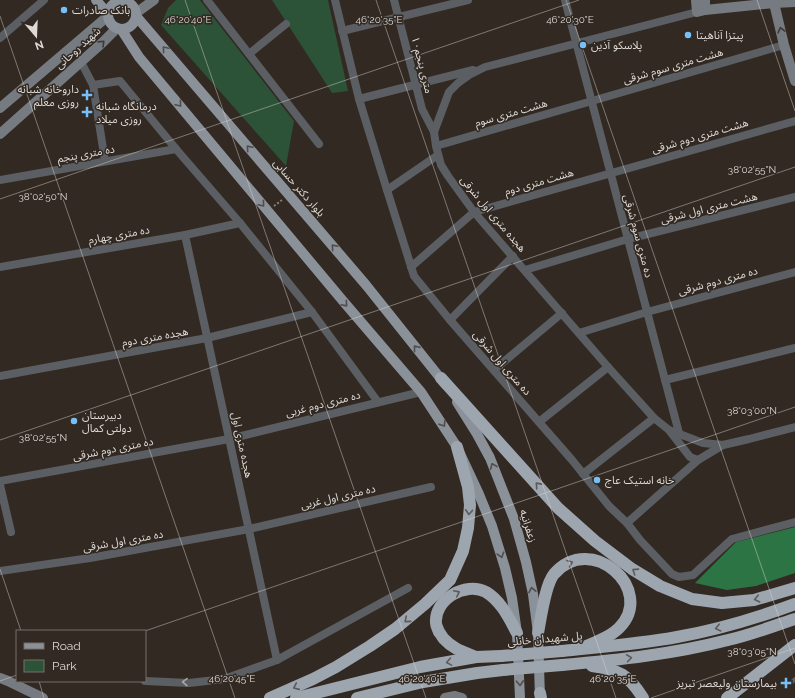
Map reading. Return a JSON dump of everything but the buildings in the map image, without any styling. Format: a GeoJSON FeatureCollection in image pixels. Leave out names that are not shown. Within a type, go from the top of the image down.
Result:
{"type":"FeatureCollection","features":[{"type":"Feature","properties":{"kind":"highway"},"geometry":{"type":"LineString","coordinates":[[441,378],[558,508],[595,541],[632,569],[660,586],[692,599],[722,603],[754,600],[795,588]]}},
{"type":"Feature","properties":{"kind":"highway"},"geometry":{"type":"LineString","coordinates":[[270,698],[336,667],[395,630],[450,580],[463,551],[468,528],[470,505],[468,487],[457,447]]}},
{"type":"Feature","properties":{"kind":"highway"},"geometry":{"type":"LineString","coordinates":[[538,633],[546,592],[553,576],[563,566],[574,560],[587,559],[600,562],[610,566],[625,582],[630,593],[630,606],[627,618],[620,628],[609,636],[579,649]]}},
{"type":"Feature","properties":{"kind":"highway"},"geometry":{"type":"LineString","coordinates":[[476,657],[453,647],[443,638],[436,624],[437,612],[445,600],[458,591],[471,588],[485,591],[495,598],[504,610],[517,633]]}},
{"type":"Feature","properties":{"kind":"highway","name":"پل شهیدان خانلی"},"geometry":{"type":"LineString","coordinates":[[296,698],[420,667],[476,657],[651,642],[679,637],[727,626],[765,615],[795,604]]}},
{"type":"Feature","properties":{"kind":"highway"},"geometry":{"type":"LineString","coordinates":[[357,698],[423,682],[476,673],[618,659],[681,651],[730,640],[795,619]]}},
{"type":"Feature","properties":{"kind":"highway"},"geometry":{"type":"LineString","coordinates":[[727,698],[795,645]]}},
{"type":"Feature","properties":{"kind":"highway"},"geometry":{"type":"LineString","coordinates":[[577,663],[605,668],[620,673],[635,685],[642,698]]}},
{"type":"Feature","properties":{"kind":"main road"},"geometry":{"type":"LineString","coordinates":[[96,0],[108,15],[111,23],[119,28],[139,57],[421,392],[457,447],[492,526],[505,568],[512,598],[517,633],[520,698]]}},
{"type":"Feature","properties":{"kind":"main road"},"geometry":{"type":"LineString","coordinates":[[108,15],[111,6],[114,3],[122,0],[132,4],[136,14],[134,22],[128,28],[119,28]]}},
{"type":"Feature","properties":{"kind":"main road"},"geometry":{"type":"LineString","coordinates":[[136,14],[154,0]]}},
{"type":"Feature","properties":{"kind":"main road"},"geometry":{"type":"LineString","coordinates":[[696,0],[703,8],[795,2]]}},
{"type":"Feature","properties":{"kind":"main road"},"geometry":{"type":"LineString","coordinates":[[774,3],[784,45],[795,81]]}},
{"type":"Feature","properties":{"kind":"main road","name":"بلوار دکتر حسابی"},"geometry":{"type":"LineString","coordinates":[[136,14],[366,284],[441,378]]}},
{"type":"Feature","properties":{"kind":"main road","name":"شهید روحانی"},"geometry":{"type":"LineString","coordinates":[[0,108],[108,15]]}},
{"type":"Feature","properties":{"kind":"main road","name":"شهید روحانی"},"geometry":{"type":"LineString","coordinates":[[0,134],[119,28]]}},
{"type":"Feature","properties":{"kind":"main road","name":"زعفرانیه"},"geometry":{"type":"LineString","coordinates":[[441,378],[463,410],[484,446],[514,520],[533,594],[538,633],[540,696]]}},
{"type":"Feature","properties":{"kind":"main road"},"geometry":{"type":"LineString","coordinates":[[8,680],[43,698]]}},
{"type":"Feature","properties":{"kind":"main road"},"geometry":{"type":"LineString","coordinates":[[445,698],[455,696],[462,698]]}},
{"type":"Feature","properties":{"kind":"street"},"geometry":{"type":"LineString","coordinates":[[0,38],[44,0]]}},
{"type":"Feature","properties":{"kind":"street"},"geometry":{"type":"LineString","coordinates":[[207,0],[319,144]]}},
{"type":"Feature","properties":{"kind":"street","name":"ده متری اول شرقی"},"geometry":{"type":"LineString","coordinates":[[335,0],[359,99],[414,276],[609,506],[627,523],[640,540],[672,574],[679,577],[693,576],[732,539],[795,522]]}},
{"type":"Feature","properties":{"kind":"street","name":"۱۰متری پنجم"},"geometry":{"type":"LineString","coordinates":[[394,0],[422,109],[434,132]]}},
{"type":"Feature","properties":{"kind":"street"},"geometry":{"type":"LineString","coordinates":[[342,31],[468,0]]}},
{"type":"Feature","properties":{"kind":"street","name":"ده متری سوم شرقی"},"geometry":{"type":"LineString","coordinates":[[565,0],[679,433]]}},
{"type":"Feature","properties":{"kind":"street","name":"هجده متری اول شرقی"},"geometry":{"type":"LineString","coordinates":[[703,8],[485,67],[470,75],[449,92],[434,132],[436,146],[441,165],[474,212],[654,418],[669,430],[702,443],[723,445],[795,427]]}},
{"type":"Feature","properties":{"kind":"street"},"geometry":{"type":"LineString","coordinates":[[249,54],[286,24]]}},
{"type":"Feature","properties":{"kind":"street","name":"هشت متری سوم شرقی"},"geometry":{"type":"LineString","coordinates":[[592,102],[784,45]]}},
{"type":"Feature","properties":{"kind":"street"},"geometry":{"type":"LineString","coordinates":[[81,62],[93,85],[105,161]]}},
{"type":"Feature","properties":{"kind":"street"},"geometry":{"type":"LineString","coordinates":[[359,99],[485,67]]}},
{"type":"Feature","properties":{"kind":"street"},"geometry":{"type":"LineString","coordinates":[[93,85],[120,81],[240,223],[312,312],[378,402]]}},
{"type":"Feature","properties":{"kind":"street","name":"هشت متری سوم"},"geometry":{"type":"LineString","coordinates":[[436,146],[592,102]]}},
{"type":"Feature","properties":{"kind":"street","name":"هشت متری دوم شرقی"},"geometry":{"type":"LineString","coordinates":[[611,173],[795,121]]}},
{"type":"Feature","properties":{"kind":"street","name":"ده متری پنجم"},"geometry":{"type":"LineString","coordinates":[[0,180],[176,149]]}},
{"type":"Feature","properties":{"kind":"street"},"geometry":{"type":"LineString","coordinates":[[387,190],[438,155]]}},
{"type":"Feature","properties":{"kind":"street","name":"هشت متری دوم"},"geometry":{"type":"LineString","coordinates":[[474,212],[611,173]]}},
{"type":"Feature","properties":{"kind":"street","name":"هشت متری اول شرقی"},"geometry":{"type":"LineString","coordinates":[[525,270],[628,239],[795,197]]}},
{"type":"Feature","properties":{"kind":"street"},"geometry":{"type":"LineString","coordinates":[[411,267],[474,212]]}},
{"type":"Feature","properties":{"kind":"street","name":"ده متری چهارم"},"geometry":{"type":"LineString","coordinates":[[0,267],[185,235],[240,223]]}},
{"type":"Feature","properties":{"kind":"street","name":"هجده متری اول"},"geometry":{"type":"LineString","coordinates":[[185,235],[277,660]]}},
{"type":"Feature","properties":{"kind":"street"},"geometry":{"type":"LineString","coordinates":[[450,320],[513,256]]}},
{"type":"Feature","properties":{"kind":"street","name":"ده متری دوم شرقی"},"geometry":{"type":"LineString","coordinates":[[579,333],[647,312],[795,272]]}},
{"type":"Feature","properties":{"kind":"street","name":"هجده متری دوم"},"geometry":{"type":"LineString","coordinates":[[0,376],[208,338],[312,312]]}},
{"type":"Feature","properties":{"kind":"street"},"geometry":{"type":"LineString","coordinates":[[494,370],[562,313]]}},
{"type":"Feature","properties":{"kind":"street"},"geometry":{"type":"LineString","coordinates":[[665,380],[795,348]]}},
{"type":"Feature","properties":{"kind":"street"},"geometry":{"type":"LineString","coordinates":[[539,422],[608,366]]}},
{"type":"Feature","properties":{"kind":"street","name":"ده متری دوم غربی"},"geometry":{"type":"LineString","coordinates":[[229,439],[421,392]]}},
{"type":"Feature","properties":{"kind":"street"},"geometry":{"type":"LineString","coordinates":[[583,474],[654,418]]}},
{"type":"Feature","properties":{"kind":"street"},"geometry":{"type":"LineString","coordinates":[[669,430],[690,457],[698,460]]}},
{"type":"Feature","properties":{"kind":"street","name":"ده متری دوم شرقی"},"geometry":{"type":"LineString","coordinates":[[0,483],[229,439]]}},
{"type":"Feature","properties":{"kind":"street"},"geometry":{"type":"LineString","coordinates":[[627,523],[698,460],[723,445]]}},
{"type":"Feature","properties":{"kind":"street"},"geometry":{"type":"LineString","coordinates":[[0,483],[11,532]]}},
{"type":"Feature","properties":{"kind":"street","name":"ده متری اول غربی"},"geometry":{"type":"LineString","coordinates":[[249,529],[431,487]]}},
{"type":"Feature","properties":{"kind":"street","name":"ده متری اول شرقی"},"geometry":{"type":"LineString","coordinates":[[0,571],[90,558],[249,529]]}},
{"type":"Feature","properties":{"kind":"street"},"geometry":{"type":"LineString","coordinates":[[146,681],[189,683],[224,679],[277,660],[408,588]]}},
{"type":"Feature","properties":{"kind":"path"},"geometry":{"type":"LineString","coordinates":[[268,211],[289,194]]}},
{"type":"Feature","properties":{"kind":"green space"},"geometry":{"type":"Polygon","coordinates":[[[176,0],[200,0],[294,121],[286,166],[161,25],[168,8],[176,0]]]}},
{"type":"Feature","properties":{"kind":"green space"},"geometry":{"type":"Polygon","coordinates":[[[272,0],[328,0],[348,91],[332,93],[272,0]]]}},
{"type":"Feature","properties":{"kind":"green space"},"geometry":{"type":"Polygon","coordinates":[[[795,527],[795,573],[756,586],[727,590],[695,583],[736,542],[795,527]]]}},
{"type":"Feature","properties":{"kind":"place","name":"بانک صادرات"},"geometry":{"type":"Point","coordinates":[64,10]}},
{"type":"Feature","properties":{"kind":"place","name":"پیتزا آناهیتا"},"geometry":{"type":"Point","coordinates":[688,35]}},
{"type":"Feature","properties":{"kind":"place","name":"پلاسکو آذین"},"geometry":{"type":"Point","coordinates":[583,45]}},
{"type":"Feature","properties":{"kind":"place","name":"داروخانه شبانه روزی معلم"},"geometry":{"type":"Point","coordinates":[87,95]}},
{"type":"Feature","properties":{"kind":"place","name":"درمانگاه شبانه روزی میلاد"},"geometry":{"type":"Point","coordinates":[87,112]}},
{"type":"Feature","properties":{"kind":"place","name":"دبیرستان دولتی کمال"},"geometry":{"type":"Point","coordinates":[74,421]}},
{"type":"Feature","properties":{"kind":"place","name":"خانه استیک عاج"},"geometry":{"type":"Point","coordinates":[597,480]}},
{"type":"Feature","properties":{"kind":"place","name":"بیمارستان ولیعصر تبریز"},"geometry":{"type":"Point","coordinates":[786,683]}}]}
